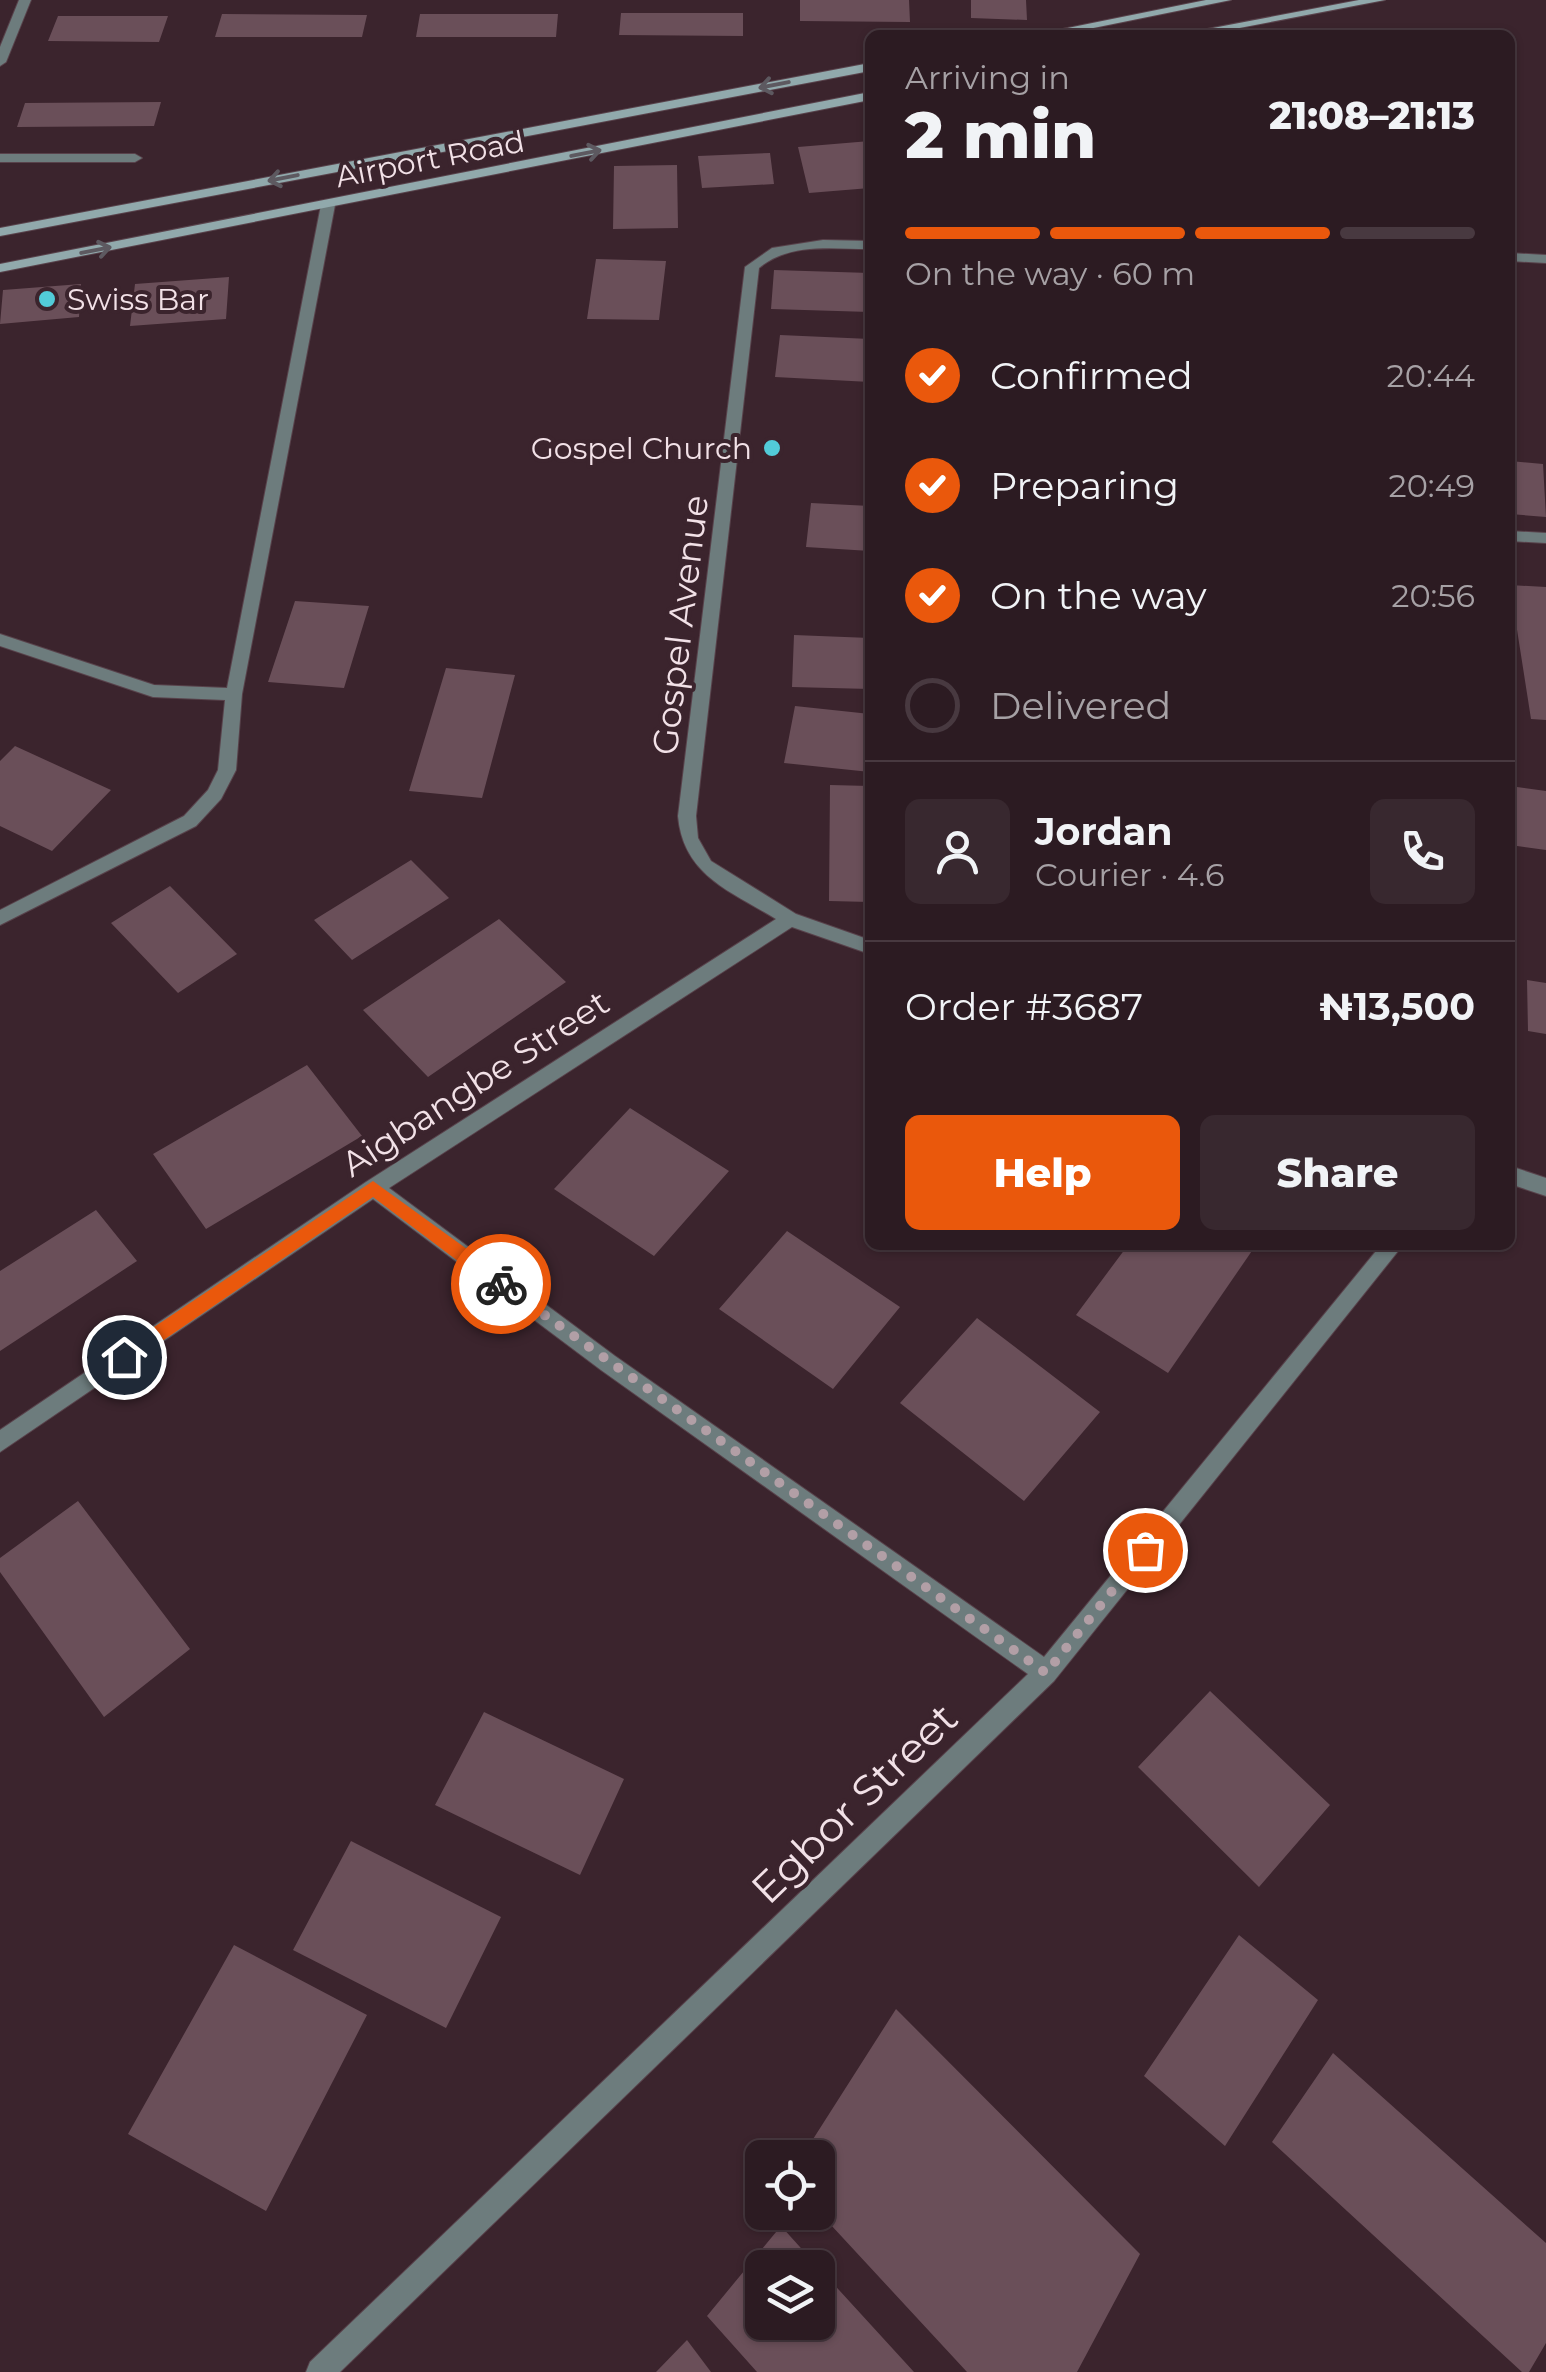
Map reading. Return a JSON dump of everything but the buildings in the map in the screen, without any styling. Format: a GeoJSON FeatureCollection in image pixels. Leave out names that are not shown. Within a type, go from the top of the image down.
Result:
{"type":"FeatureCollection","features":[{"type":"Feature","properties":{"kind":"main road"},"geometry":{"type":"LineString","coordinates":[[1065,30],[1225,0]]}},
{"type":"Feature","properties":{"kind":"main road"},"geometry":{"type":"LineString","coordinates":[[1210,30],[1380,0]]}},
{"type":"Feature","properties":{"kind":"main road","name":"Airport Road"},"geometry":{"type":"LineString","coordinates":[[0,232],[865,68]]}},
{"type":"Feature","properties":{"kind":"main road","name":"Airport Road"},"geometry":{"type":"LineString","coordinates":[[0,268],[865,97]]}},
{"type":"Feature","properties":{"kind":"street"},"geometry":{"type":"LineString","coordinates":[[0,62],[25,0]]}},
{"type":"Feature","properties":{"kind":"street"},"geometry":{"type":"LineString","coordinates":[[0,158],[135,158]]}},
{"type":"Feature","properties":{"kind":"street"},"geometry":{"type":"LineString","coordinates":[[0,918],[190,821],[215,794],[227,770],[234,694],[328,205]]}},
{"type":"Feature","properties":{"kind":"street","name":"Gospel Avenue"},"geometry":{"type":"LineString","coordinates":[[865,245],[782,247],[763,255],[752,267],[687,816],[689,839],[704,866],[790,919],[865,945]]}},
{"type":"Feature","properties":{"kind":"street"},"geometry":{"type":"LineString","coordinates":[[1515,257],[1546,259]]}},
{"type":"Feature","properties":{"kind":"street"},"geometry":{"type":"LineString","coordinates":[[1515,536],[1546,538]]}},
{"type":"Feature","properties":{"kind":"street"},"geometry":{"type":"LineString","coordinates":[[0,640],[152,691],[234,694]]}},
{"type":"Feature","properties":{"kind":"street","name":"Aigbangbe Street"},"geometry":{"type":"LineString","coordinates":[[0,1442],[373,1188],[790,919]]}},
{"type":"Feature","properties":{"kind":"street"},"geometry":{"type":"LineString","coordinates":[[1515,1176],[1546,1188]]}},
{"type":"Feature","properties":{"kind":"street"},"geometry":{"type":"LineString","coordinates":[[373,1188],[608,1363],[1046,1673]]}},
{"type":"Feature","properties":{"kind":"street","name":"Egbor Street"},"geometry":{"type":"LineString","coordinates":[[320,2372],[1046,1673],[1389,1250]]}},
{"type":"Feature","properties":{"kind":"way so far"},"geometry":{"type":"LineString","coordinates":[[501,1284],[1046,1673],[1145,1550]]}},
{"type":"Feature","properties":{"kind":"place","name":"Swiss Bar"},"geometry":{"type":"Point","coordinates":[47,299]}},
{"type":"Feature","properties":{"kind":"place","name":"Gospel Church"},"geometry":{"type":"Point","coordinates":[772,448]}},
{"type":"Feature","properties":{"kind":"route"},"geometry":{"type":"LineString","coordinates":[[124,1357],[373,1188],[501,1284]]}}]}
